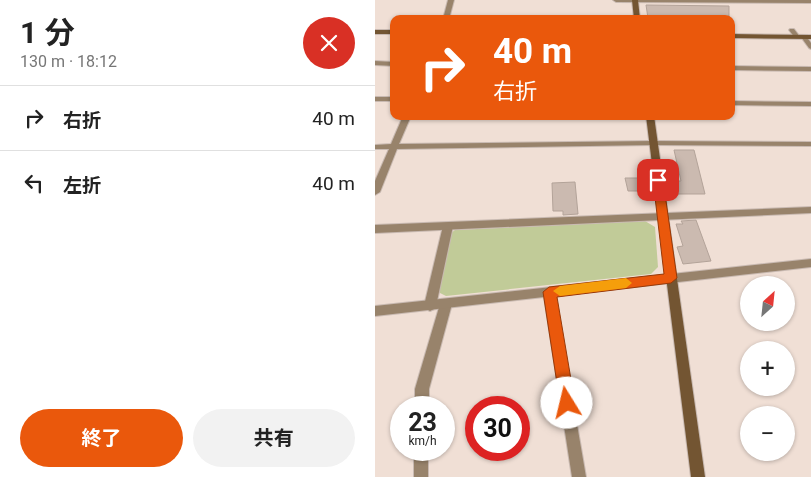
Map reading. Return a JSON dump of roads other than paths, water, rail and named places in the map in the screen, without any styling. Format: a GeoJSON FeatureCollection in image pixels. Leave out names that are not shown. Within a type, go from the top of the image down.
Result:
{"type":"FeatureCollection","features":[{"type":"Feature","properties":{"kind":"street"},"geometry":{"type":"LineString","coordinates":[[447,15],[451,0]]}},
{"type":"Feature","properties":{"kind":"street"},"geometry":{"type":"LineString","coordinates":[[616,0],[811,1]]}},
{"type":"Feature","properties":{"kind":"street"},"geometry":{"type":"LineString","coordinates":[[635,0],[637,15]]}},
{"type":"Feature","properties":{"kind":"street"},"geometry":{"type":"LineString","coordinates":[[375,26],[390,26]]}},
{"type":"Feature","properties":{"kind":"street"},"geometry":{"type":"LineString","coordinates":[[735,29],[811,30]]}},
{"type":"Feature","properties":{"kind":"street"},"geometry":{"type":"LineString","coordinates":[[792,30],[797,37]]}},
{"type":"Feature","properties":{"kind":"street"},"geometry":{"type":"LineString","coordinates":[[375,32],[390,32]]}},
{"type":"Feature","properties":{"kind":"street"},"geometry":{"type":"LineString","coordinates":[[735,36],[808,37],[811,47]]}},
{"type":"Feature","properties":{"kind":"street"},"geometry":{"type":"LineString","coordinates":[[375,64],[390,64]]}},
{"type":"Feature","properties":{"kind":"street"},"geometry":{"type":"LineString","coordinates":[[735,68],[811,69]]}},
{"type":"Feature","properties":{"kind":"street"},"geometry":{"type":"LineString","coordinates":[[375,99],[390,99]]}},
{"type":"Feature","properties":{"kind":"street"},"geometry":{"type":"LineString","coordinates":[[735,103],[811,104]]}},
{"type":"Feature","properties":{"kind":"street"},"geometry":{"type":"LineString","coordinates":[[375,192],[405,120]]}},
{"type":"Feature","properties":{"kind":"street"},"geometry":{"type":"LineString","coordinates":[[650,120],[698,477]]}},
{"type":"Feature","properties":{"kind":"street"},"geometry":{"type":"LineString","coordinates":[[375,147],[653,143],[811,144]]}},
{"type":"Feature","properties":{"kind":"street"},"geometry":{"type":"LineString","coordinates":[[375,229],[811,210]]}},
{"type":"Feature","properties":{"kind":"street"},"geometry":{"type":"LineString","coordinates":[[430,306],[448,226]]}},
{"type":"Feature","properties":{"kind":"street"},"geometry":{"type":"LineString","coordinates":[[375,311],[671,278],[810,265]]}},
{"type":"Feature","properties":{"kind":"street"},"geometry":{"type":"LineString","coordinates":[[549,292],[579,477]]}},
{"type":"Feature","properties":{"kind":"street"},"geometry":{"type":"LineString","coordinates":[[422,396],[422,389],[446,304]]}},
{"type":"Feature","properties":{"kind":"street"},"geometry":{"type":"LineString","coordinates":[[421,461],[421,477]]}}]}
